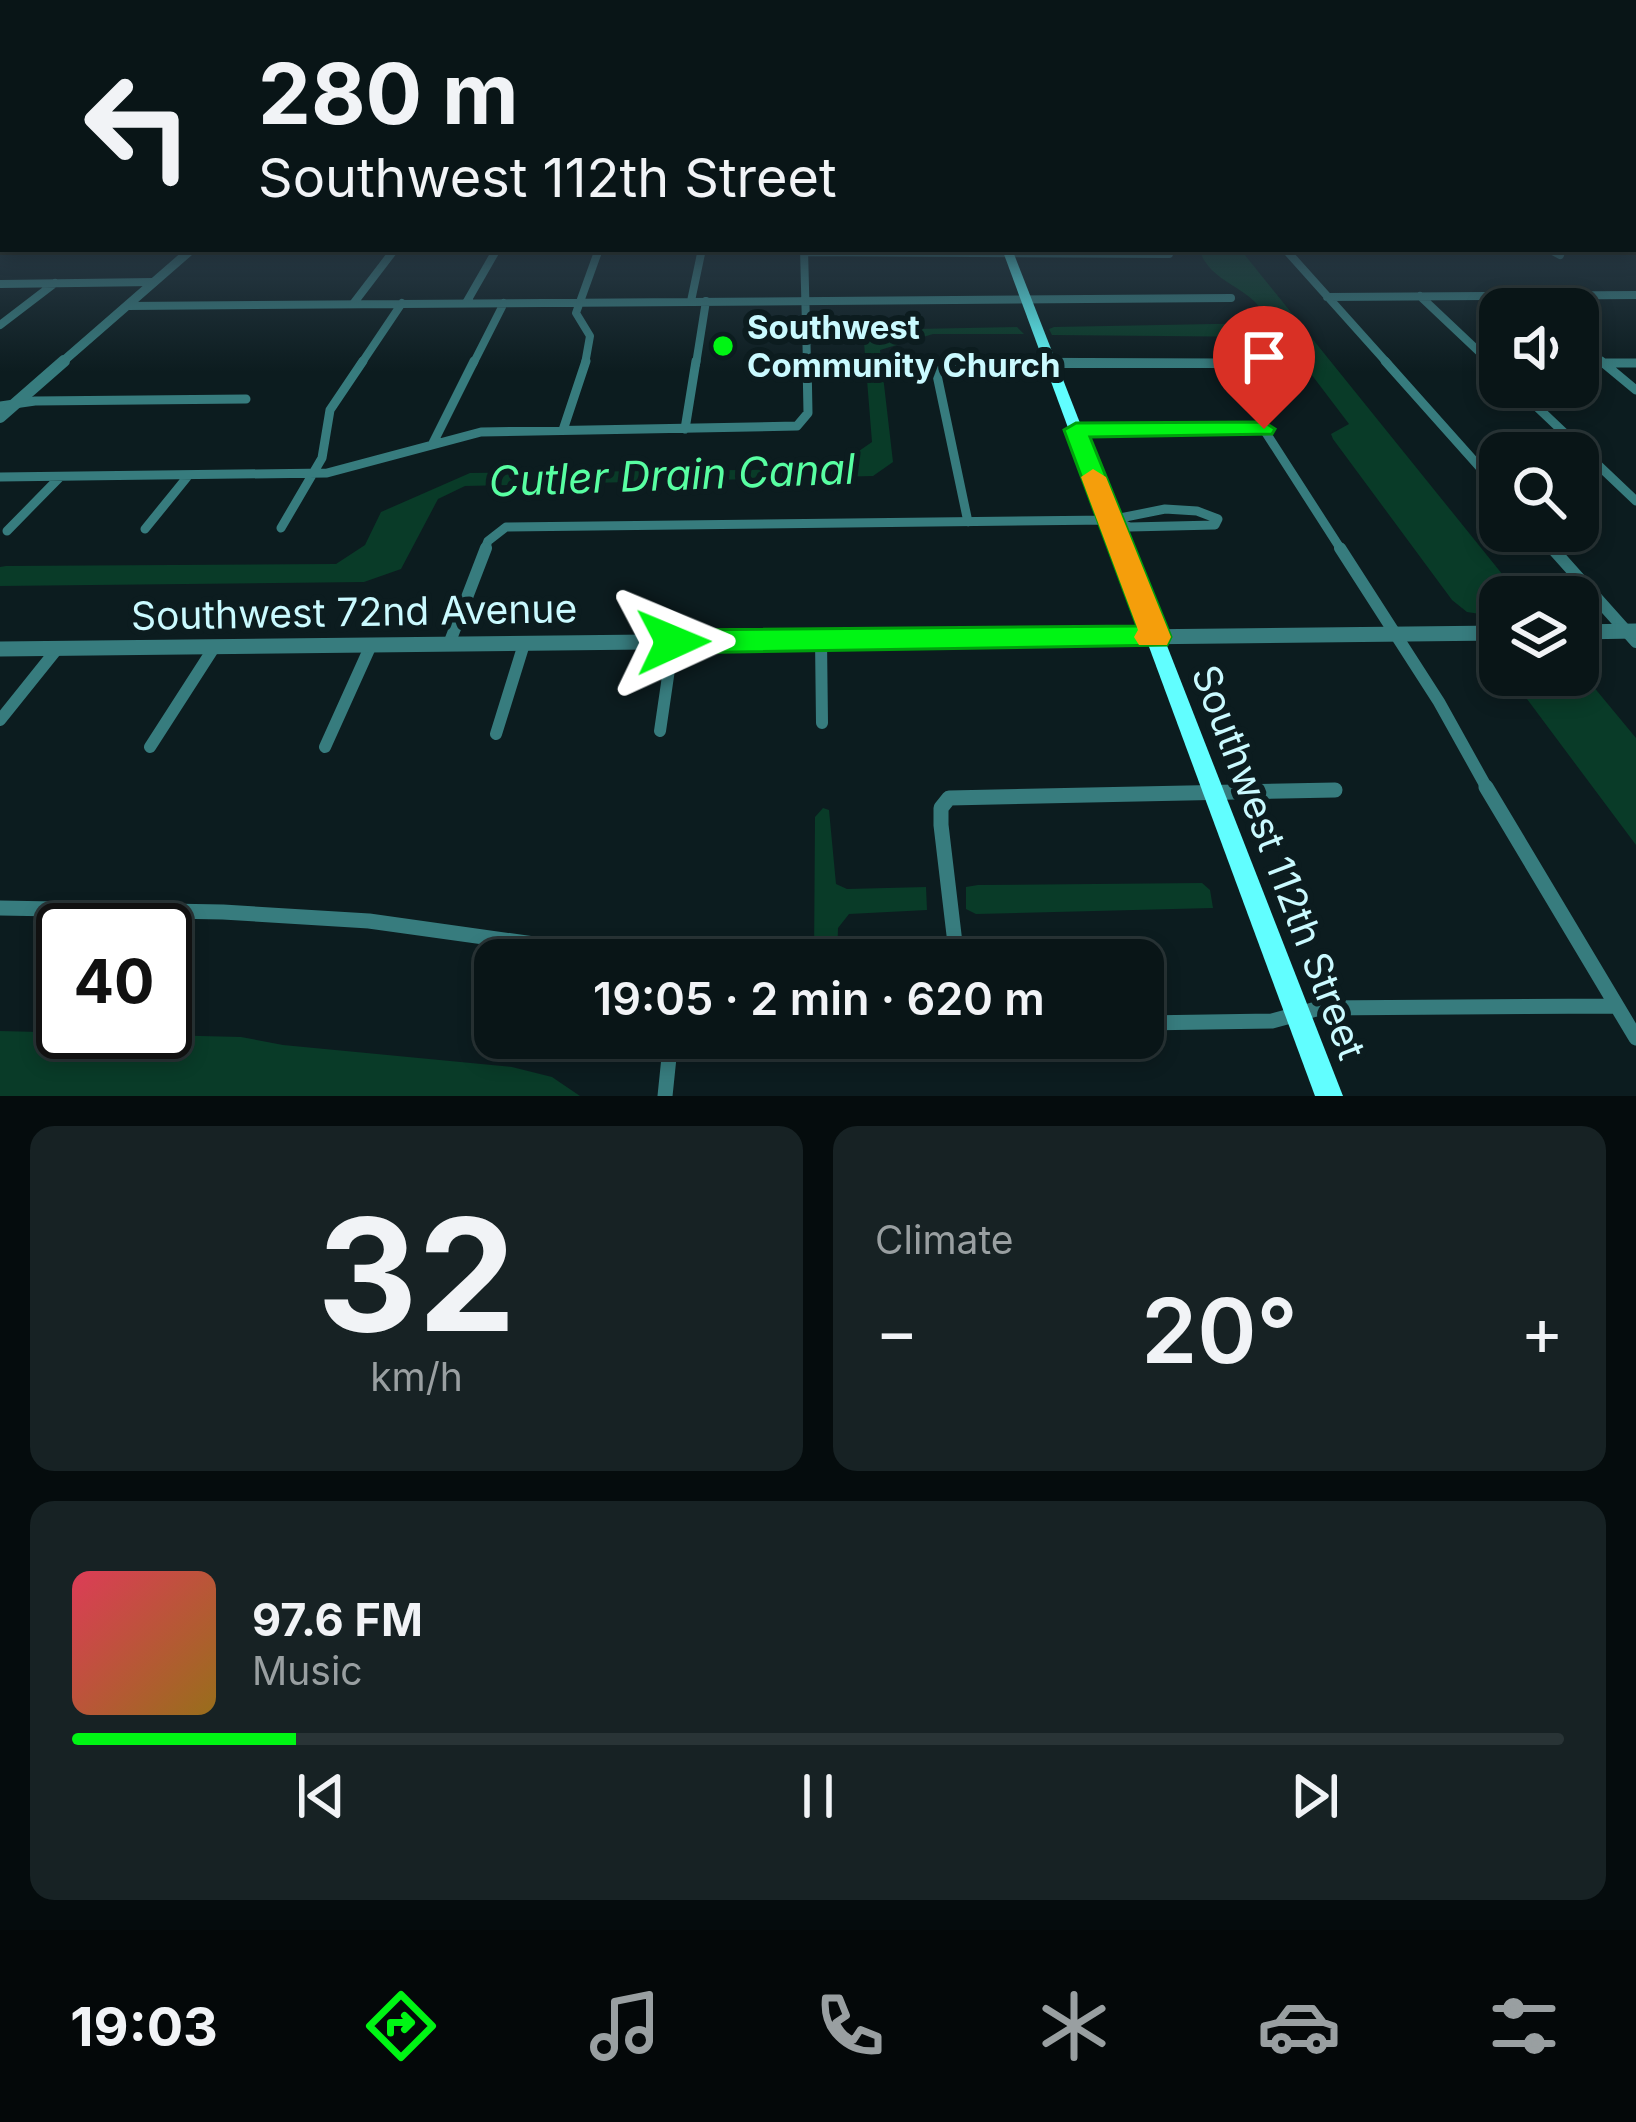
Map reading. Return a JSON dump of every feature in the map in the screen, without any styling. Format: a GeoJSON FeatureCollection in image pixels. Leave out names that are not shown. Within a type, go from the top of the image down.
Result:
{"type":"FeatureCollection","features":[{"type":"Feature","properties":{"kind":"main road","name":"Southwest 112th Street"},"geometry":{"type":"LineString","coordinates":[[1015,269],[1329,1096]]}},
{"type":"Feature","properties":{"kind":"street"},"geometry":{"type":"LineString","coordinates":[[0,417],[169,269]]}},
{"type":"Feature","properties":{"kind":"street"},"geometry":{"type":"LineString","coordinates":[[353,304],[380,269]]}},
{"type":"Feature","properties":{"kind":"street"},"geometry":{"type":"LineString","coordinates":[[466,303],[485,269]]}},
{"type":"Feature","properties":{"kind":"street"},"geometry":{"type":"LineString","coordinates":[[562,430],[590,344],[577,318],[591,269]]}},
{"type":"Feature","properties":{"kind":"street"},"geometry":{"type":"LineString","coordinates":[[691,302],[697,269]]}},
{"type":"Feature","properties":{"kind":"street"},"geometry":{"type":"LineString","coordinates":[[0,477],[315,473],[371,466],[433,443],[481,432],[802,424],[808,413],[804,269]]}},
{"type":"Feature","properties":{"kind":"street"},"geometry":{"type":"LineString","coordinates":[[1303,269],[1479,467]]}},
{"type":"Feature","properties":{"kind":"street"},"geometry":{"type":"LineString","coordinates":[[0,284],[154,282]]}},
{"type":"Feature","properties":{"kind":"street"},"geometry":{"type":"LineString","coordinates":[[0,325],[55,283]]}},
{"type":"Feature","properties":{"kind":"street"},"geometry":{"type":"LineString","coordinates":[[1599,295],[1636,295]]}},
{"type":"Feature","properties":{"kind":"street"},"geometry":{"type":"LineString","coordinates":[[1420,296],[1479,352]]}},
{"type":"Feature","properties":{"kind":"street"},"geometry":{"type":"LineString","coordinates":[[1327,297],[1479,296]]}},
{"type":"Feature","properties":{"kind":"street"},"geometry":{"type":"LineString","coordinates":[[127,306],[1231,298]]}},
{"type":"Feature","properties":{"kind":"street"},"geometry":{"type":"LineString","coordinates":[[685,429],[706,301]]}},
{"type":"Feature","properties":{"kind":"street"},"geometry":{"type":"LineString","coordinates":[[281,528],[322,458],[330,410],[402,303]]}},
{"type":"Feature","properties":{"kind":"street"},"geometry":{"type":"LineString","coordinates":[[433,443],[503,303]]}},
{"type":"Feature","properties":{"kind":"street"},"geometry":{"type":"LineString","coordinates":[[1599,359],[1636,390]]}},
{"type":"Feature","properties":{"kind":"street"},"geometry":{"type":"LineString","coordinates":[[1604,363],[1636,363]]}},
{"type":"Feature","properties":{"kind":"street"},"geometry":{"type":"LineString","coordinates":[[968,522],[937,375],[946,364],[1241,367],[1269,405],[1264,429],[1454,727],[1636,1038]]}},
{"type":"Feature","properties":{"kind":"street"},"geometry":{"type":"LineString","coordinates":[[0,406],[246,399]]}},
{"type":"Feature","properties":{"kind":"street"},"geometry":{"type":"LineString","coordinates":[[1538,408],[1636,501]]}},
{"type":"Feature","properties":{"kind":"street"},"geometry":{"type":"LineString","coordinates":[[1076,430],[1264,429]]}},
{"type":"Feature","properties":{"kind":"street"},"geometry":{"type":"LineString","coordinates":[[145,530],[188,475]]}},
{"type":"Feature","properties":{"kind":"street"},"geometry":{"type":"LineString","coordinates":[[7,531],[60,477]]}},
{"type":"Feature","properties":{"kind":"street"},"geometry":{"type":"LineString","coordinates":[[449,644],[485,549],[498,529],[1109,520],[1130,527],[1218,523],[1211,512],[1198,511],[1124,512],[1109,520]]}},
{"type":"Feature","properties":{"kind":"street"},"geometry":{"type":"LineString","coordinates":[[1556,552],[1633,635]]}},
{"type":"Feature","properties":{"kind":"street","name":"Southwest 72nd Avenue"},"geometry":{"type":"LineString","coordinates":[[0,650],[1479,633]]}},
{"type":"Feature","properties":{"kind":"street"},"geometry":{"type":"LineString","coordinates":[[1599,633],[1633,635]]}},
{"type":"Feature","properties":{"kind":"street"},"geometry":{"type":"LineString","coordinates":[[821,640],[822,723]]}},
{"type":"Feature","properties":{"kind":"street"},"geometry":{"type":"LineString","coordinates":[[660,731],[673,642]]}},
{"type":"Feature","properties":{"kind":"street"},"geometry":{"type":"LineString","coordinates":[[326,747],[371,644]]}},
{"type":"Feature","properties":{"kind":"street"},"geometry":{"type":"LineString","coordinates":[[496,734],[524,644]]}},
{"type":"Feature","properties":{"kind":"street"},"geometry":{"type":"LineString","coordinates":[[150,747],[215,646]]}},
{"type":"Feature","properties":{"kind":"street"},"geometry":{"type":"LineString","coordinates":[[0,720],[56,649]]}},
{"type":"Feature","properties":{"kind":"street"},"geometry":{"type":"LineString","coordinates":[[954,939],[941,825],[944,802],[957,796],[1335,790]]}},
{"type":"Feature","properties":{"kind":"street"},"geometry":{"type":"LineString","coordinates":[[0,908],[224,912],[369,921],[498,939]]}},
{"type":"Feature","properties":{"kind":"street"},"geometry":{"type":"LineString","coordinates":[[1164,1023],[1272,1021],[1320,1008],[1616,1006]]}},
{"type":"Feature","properties":{"kind":"street"},"geometry":{"type":"LineString","coordinates":[[664,1096],[668,1059]]}},
{"type":"Feature","properties":{"kind":"water"},"geometry":{"type":"Polygon","coordinates":[[[1211,269],[1256,269],[1479,545],[1479,552],[1484,552],[1504,576],[1479,576],[1479,614],[1467,612],[1452,600],[1333,439],[1331,434],[1349,424],[1283,337],[1052,335],[1049,329],[1267,323],[1255,302],[1211,269]]]}},
{"type":"Feature","properties":{"kind":"water","name":"Cutler Drain Canal"},"geometry":{"type":"Polygon","coordinates":[[[1017,327],[1024,334],[933,334],[880,350],[893,462],[873,476],[465,486],[438,499],[401,569],[364,582],[0,586],[0,567],[6,566],[336,564],[365,545],[381,512],[470,473],[833,469],[872,442],[863,330],[1017,327]]]}},
{"type":"Feature","properties":{"kind":"water"},"geometry":{"type":"Polygon","coordinates":[[[1599,693],[1636,738],[1636,845],[1525,696],[1599,693]]]}},
{"type":"Feature","properties":{"kind":"water"},"geometry":{"type":"Polygon","coordinates":[[[823,808],[829,810],[836,884],[847,889],[926,887],[927,910],[849,914],[838,928],[838,939],[814,939],[815,817],[823,808]]]}},
{"type":"Feature","properties":{"kind":"water"},"geometry":{"type":"Polygon","coordinates":[[[1202,883],[1210,890],[1213,908],[976,914],[966,909],[966,887],[978,885],[1202,883]]]}},
{"type":"Feature","properties":{"kind":"water"},"geometry":{"type":"Polygon","coordinates":[[[0,1031],[36,1032],[36,1059],[192,1059],[192,1036],[241,1037],[512,1067],[552,1077],[580,1096],[0,1096],[0,1031]]]}},
{"type":"Feature","properties":{"kind":"slow traffic"},"geometry":{"type":"LineString","coordinates":[[1093,477],[1156,637],[1149,637]]}},
{"type":"Feature","properties":{"kind":"place","name":"Southwest Community Church"},"geometry":{"type":"Point","coordinates":[723,346]}},
{"type":"Feature","properties":{"kind":"route"},"geometry":{"type":"LineString","coordinates":[[673,642],[1156,637],[1076,430],[1264,429]]}}]}
